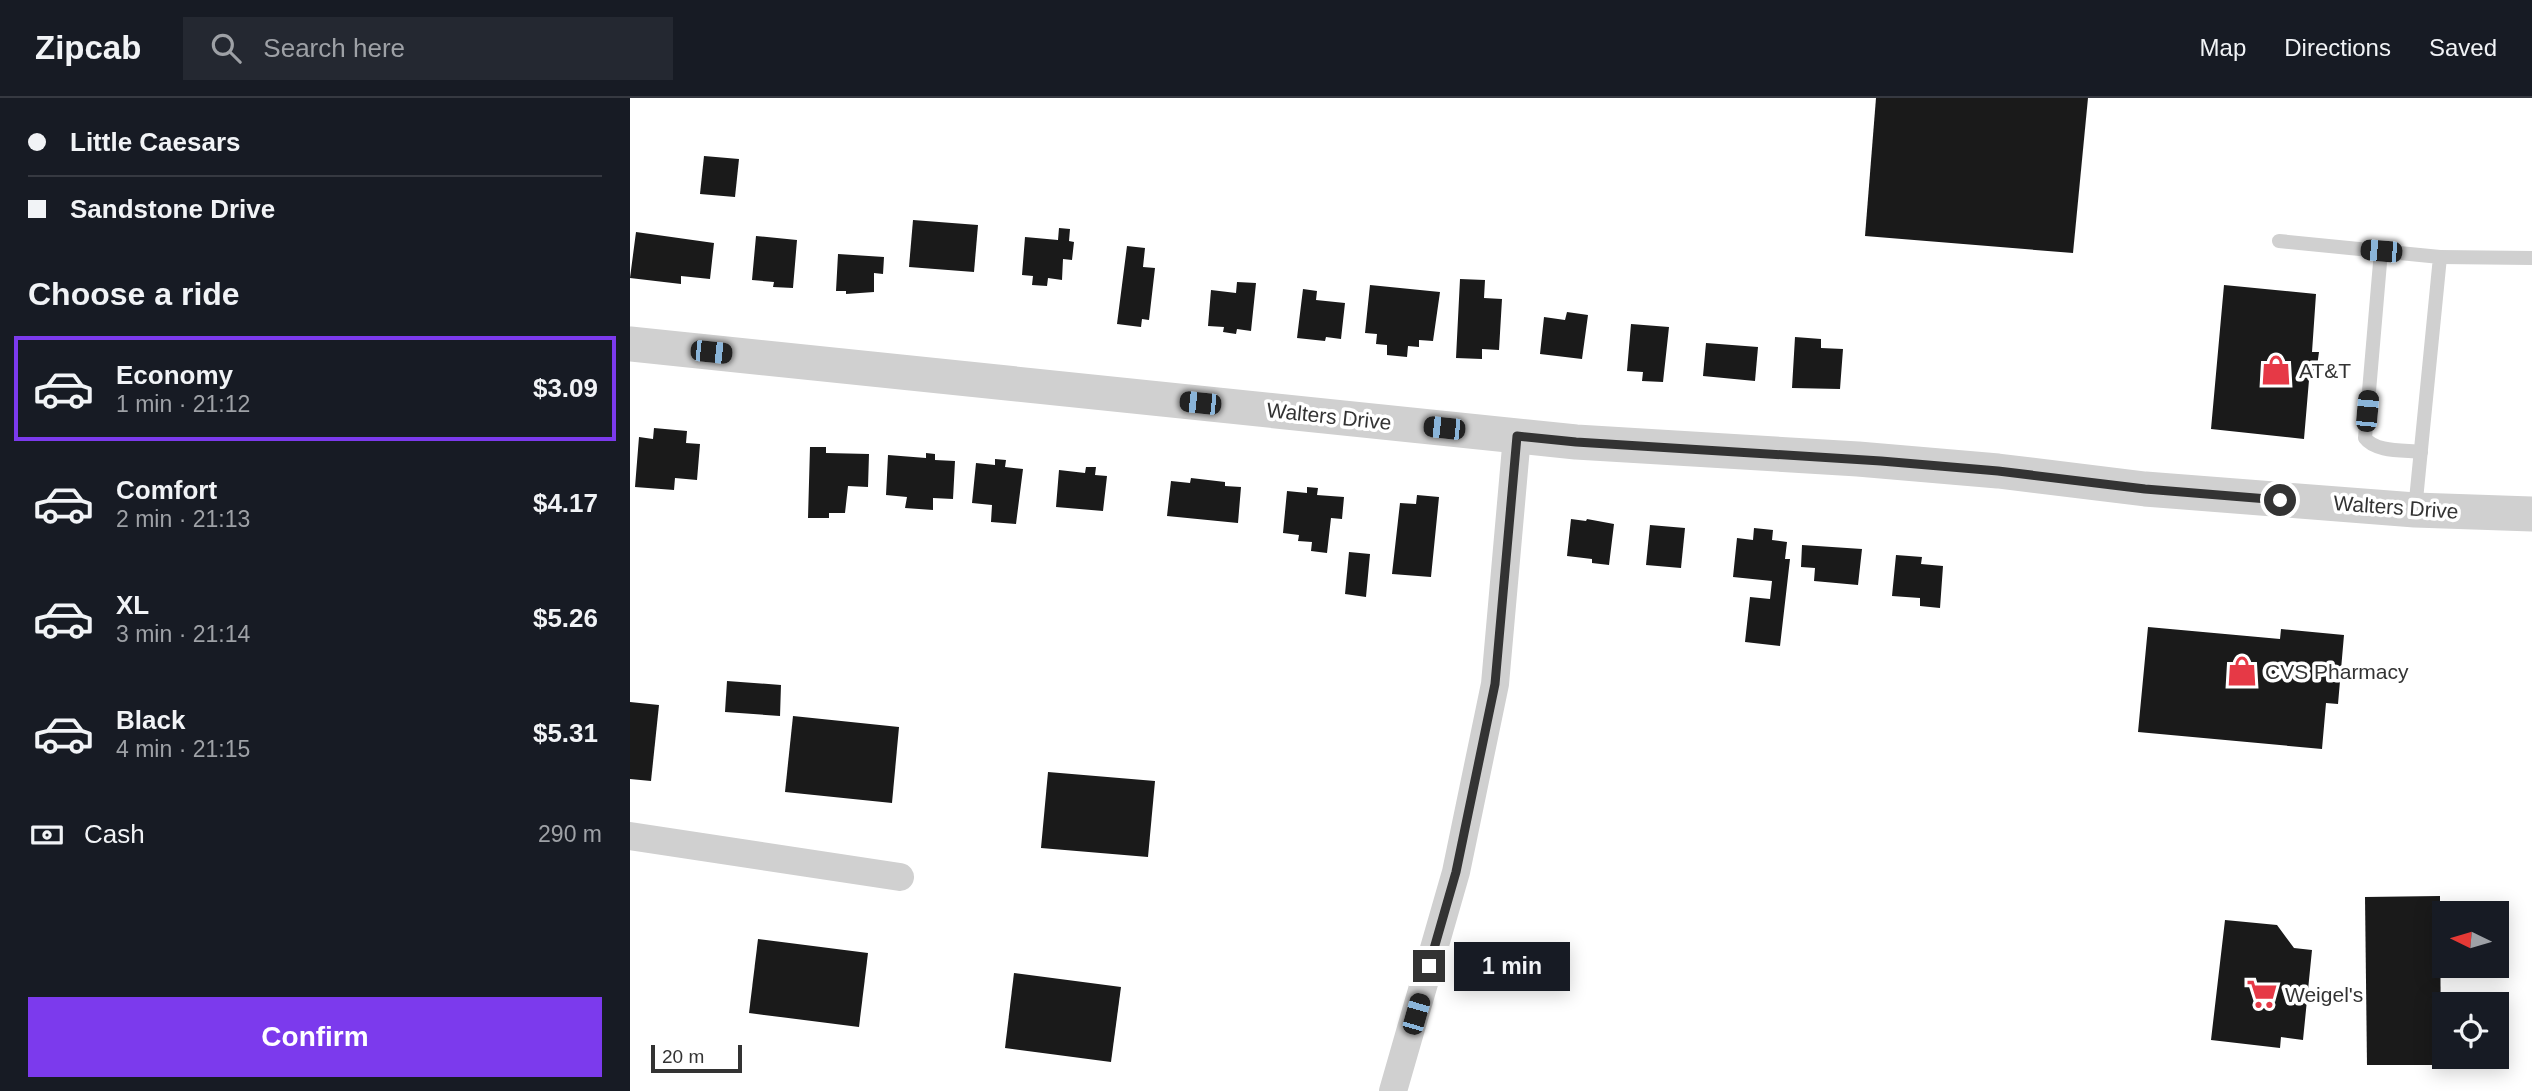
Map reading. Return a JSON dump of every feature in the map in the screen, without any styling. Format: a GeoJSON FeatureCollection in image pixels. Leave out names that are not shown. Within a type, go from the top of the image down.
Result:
{"type":"FeatureCollection","features":[{"type":"Feature","properties":{"kind":"street","name":"Walters Drive"},"geometry":{"type":"LineString","coordinates":[[630,344],[1576,442],[1871,460],[1998,471],[2145,489],[2416,510],[2532,514]]}},
{"type":"Feature","properties":{"kind":"street"},"geometry":{"type":"LineString","coordinates":[[1393,1091],[1456,872],[1495,684],[1517,436]]}},
{"type":"Feature","properties":{"kind":"street"},"geometry":{"type":"LineString","coordinates":[[630,836],[900,877]]}},
{"type":"Feature","properties":{"kind":"lane"},"geometry":{"type":"LineString","coordinates":[[2279,241],[2440,257],[2532,258]]}},
{"type":"Feature","properties":{"kind":"lane"},"geometry":{"type":"LineString","coordinates":[[2381,251],[2365,438],[2377,446],[2421,452]]}},
{"type":"Feature","properties":{"kind":"lane"},"geometry":{"type":"LineString","coordinates":[[2416,510],[2440,257]]}},
{"type":"Feature","properties":{"kind":"building"},"geometry":{"type":"Polygon","coordinates":[[[1876,98],[2088,98],[2073,253],[1865,236],[1876,98]]]}},
{"type":"Feature","properties":{"kind":"building"},"geometry":{"type":"Polygon","coordinates":[[[704,156],[739,159],[735,197],[700,194],[704,156]]]}},
{"type":"Feature","properties":{"kind":"building"},"geometry":{"type":"Polygon","coordinates":[[[913,220],[978,225],[974,272],[909,267],[913,220]]]}},
{"type":"Feature","properties":{"kind":"building"},"geometry":{"type":"Polygon","coordinates":[[[1059,228],[1070,229],[1069,241],[1074,242],[1072,260],[1063,259],[1062,280],[1048,278],[1047,286],[1032,285],[1033,276],[1022,275],[1025,237],[1058,240],[1059,228]]]}},
{"type":"Feature","properties":{"kind":"building"},"geometry":{"type":"Polygon","coordinates":[[[636,232],[714,243],[710,279],[681,276],[681,284],[630,278],[636,232]]]}},
{"type":"Feature","properties":{"kind":"building"},"geometry":{"type":"Polygon","coordinates":[[[756,236],[797,240],[793,288],[773,287],[774,282],[752,280],[756,236]]]}},
{"type":"Feature","properties":{"kind":"building"},"geometry":{"type":"Polygon","coordinates":[[[1127,246],[1145,248],[1143,267],[1155,268],[1149,320],[1142,319],[1141,327],[1117,324],[1127,246]]]}},
{"type":"Feature","properties":{"kind":"building"},"geometry":{"type":"Polygon","coordinates":[[[838,254],[884,257],[883,274],[874,273],[874,292],[846,294],[846,291],[836,291],[838,254]]]}},
{"type":"Feature","properties":{"kind":"building"},"geometry":{"type":"Polygon","coordinates":[[[1460,279],[1485,280],[1484,298],[1502,299],[1499,350],[1482,349],[1482,359],[1456,358],[1460,279]]]}},
{"type":"Feature","properties":{"kind":"building"},"geometry":{"type":"Polygon","coordinates":[[[1237,282],[1256,283],[1251,331],[1237,329],[1236,334],[1223,332],[1224,327],[1208,326],[1211,290],[1236,293],[1237,282]]]}},
{"type":"Feature","properties":{"kind":"building"},"geometry":{"type":"Polygon","coordinates":[[[1370,285],[1440,292],[1433,341],[1419,340],[1419,347],[1408,346],[1407,357],[1387,355],[1387,345],[1376,344],[1377,334],[1365,333],[1370,285]]]}},
{"type":"Feature","properties":{"kind":"building"},"geometry":{"type":"Polygon","coordinates":[[[2224,285],[2316,294],[2312,352],[2319,352],[2315,381],[2309,380],[2304,439],[2211,429],[2224,285]]]}},
{"type":"Feature","properties":{"kind":"building"},"geometry":{"type":"Polygon","coordinates":[[[1303,289],[1317,291],[1316,300],[1345,303],[1341,339],[1326,337],[1325,341],[1297,338],[1303,289]]]}},
{"type":"Feature","properties":{"kind":"building"},"geometry":{"type":"Polygon","coordinates":[[[1567,312],[1588,315],[1582,359],[1540,354],[1544,317],[1565,320],[1567,312]]]}},
{"type":"Feature","properties":{"kind":"building"},"geometry":{"type":"Polygon","coordinates":[[[1631,324],[1669,327],[1663,382],[1642,381],[1643,372],[1627,371],[1631,324]]]}},
{"type":"Feature","properties":{"kind":"building"},"geometry":{"type":"Polygon","coordinates":[[[1795,337],[1821,339],[1821,348],[1843,349],[1840,389],[1792,388],[1795,337]]]}},
{"type":"Feature","properties":{"kind":"building"},"geometry":{"type":"Polygon","coordinates":[[[1706,343],[1758,347],[1755,381],[1703,376],[1706,343]]]}},
{"type":"Feature","properties":{"kind":"building"},"geometry":{"type":"Polygon","coordinates":[[[654,428],[687,431],[686,443],[700,444],[697,480],[675,478],[674,490],[635,487],[639,437],[653,439],[654,428]]]}},
{"type":"Feature","properties":{"kind":"building"},"geometry":{"type":"Polygon","coordinates":[[[810,447],[826,447],[826,453],[869,454],[868,487],[848,486],[845,513],[829,513],[829,518],[808,518],[810,447]]]}},
{"type":"Feature","properties":{"kind":"building"},"geometry":{"type":"Polygon","coordinates":[[[926,453],[935,454],[935,460],[955,461],[953,499],[933,498],[933,510],[905,508],[907,497],[886,495],[888,455],[926,458],[926,453]]]}},
{"type":"Feature","properties":{"kind":"building"},"geometry":{"type":"Polygon","coordinates":[[[995,459],[1006,460],[1005,467],[1023,469],[1016,524],[991,522],[992,505],[972,503],[976,463],[995,465],[995,459]]]}},
{"type":"Feature","properties":{"kind":"building"},"geometry":{"type":"Polygon","coordinates":[[[1086,467],[1096,467],[1095,475],[1107,476],[1103,511],[1056,507],[1059,470],[1085,473],[1086,467]]]}},
{"type":"Feature","properties":{"kind":"building"},"geometry":{"type":"Polygon","coordinates":[[[1191,478],[1241,487],[1238,523],[1167,516],[1171,481],[1190,483],[1191,478]]]}},
{"type":"Feature","properties":{"kind":"building"},"geometry":{"type":"Polygon","coordinates":[[[1307,487],[1318,488],[1317,495],[1344,497],[1342,519],[1331,518],[1327,553],[1311,551],[1312,542],[1298,541],[1299,535],[1283,533],[1287,491],[1307,493],[1307,487]]]}},
{"type":"Feature","properties":{"kind":"building"},"geometry":{"type":"Polygon","coordinates":[[[1417,495],[1439,497],[1431,577],[1392,574],[1400,503],[1416,504],[1417,495]]]}},
{"type":"Feature","properties":{"kind":"building"},"geometry":{"type":"Polygon","coordinates":[[[1571,519],[1614,524],[1609,565],[1592,563],[1592,559],[1567,556],[1571,519]]]}},
{"type":"Feature","properties":{"kind":"building"},"geometry":{"type":"Polygon","coordinates":[[[1650,525],[1685,528],[1681,568],[1646,565],[1650,525]]]}},
{"type":"Feature","properties":{"kind":"building"},"geometry":{"type":"Polygon","coordinates":[[[1754,528],[1773,530],[1772,540],[1787,542],[1785,559],[1790,559],[1780,646],[1745,642],[1750,597],[1770,599],[1772,581],[1733,577],[1737,538],[1753,540],[1754,528]]]}},
{"type":"Feature","properties":{"kind":"building"},"geometry":{"type":"Polygon","coordinates":[[[1802,545],[1862,549],[1858,585],[1814,581],[1815,568],[1801,567],[1802,545]]]}},
{"type":"Feature","properties":{"kind":"building"},"geometry":{"type":"Polygon","coordinates":[[[1349,552],[1370,554],[1366,597],[1345,594],[1349,552]]]}},
{"type":"Feature","properties":{"kind":"building"},"geometry":{"type":"Polygon","coordinates":[[[1896,555],[1922,557],[1921,564],[1943,566],[1940,608],[1920,606],[1920,598],[1892,596],[1896,555]]]}},
{"type":"Feature","properties":{"kind":"building","name":"CVS Pharmacy"},"geometry":{"type":"Polygon","coordinates":[[[2148,627],[2280,639],[2281,629],[2344,635],[2338,704],[2326,703],[2322,749],[2138,732],[2148,627]]]}},
{"type":"Feature","properties":{"kind":"building"},"geometry":{"type":"Polygon","coordinates":[[[727,681],[781,685],[780,716],[725,712],[727,681]]]}},
{"type":"Feature","properties":{"kind":"building"},"geometry":{"type":"Polygon","coordinates":[[[630,702],[659,705],[651,781],[630,779],[630,702]]]}},
{"type":"Feature","properties":{"kind":"building"},"geometry":{"type":"Polygon","coordinates":[[[793,716],[899,727],[892,803],[785,792],[793,716]]]}},
{"type":"Feature","properties":{"kind":"building"},"geometry":{"type":"Polygon","coordinates":[[[1048,772],[1155,781],[1148,857],[1041,848],[1048,772]]]}},
{"type":"Feature","properties":{"kind":"building","name":"Weigel's"},"geometry":{"type":"Polygon","coordinates":[[[2440,896],[2440,901],[2432,901],[2432,978],[2440,978],[2441,992],[2432,992],[2432,1065],[2367,1065],[2365,897],[2440,896]]]}},
{"type":"Feature","properties":{"kind":"building","name":"Weigel's"},"geometry":{"type":"Polygon","coordinates":[[[2225,920],[2277,925],[2294,948],[2312,950],[2303,1040],[2281,1037],[2280,1048],[2211,1040],[2225,920]]]}},
{"type":"Feature","properties":{"kind":"building"},"geometry":{"type":"Polygon","coordinates":[[[758,939],[868,953],[859,1027],[749,1013],[758,939]]]}},
{"type":"Feature","properties":{"kind":"building"},"geometry":{"type":"Polygon","coordinates":[[[1014,973],[1121,987],[1111,1062],[1005,1048],[1014,973]]]}},
{"type":"Feature","properties":{"kind":"place","name":"AT&T"},"geometry":{"type":"Point","coordinates":[2276,370]}},
{"type":"Feature","properties":{"kind":"place","name":"CVS Pharmacy"},"geometry":{"type":"Point","coordinates":[2242,671]}},
{"type":"Feature","properties":{"kind":"place","name":"Weigel's"},"geometry":{"type":"Point","coordinates":[2262,994]}},
{"type":"Feature","properties":{"kind":"route"},"geometry":{"type":"LineString","coordinates":[[1429,966],[1456,872],[1495,684],[1517,436],[1881,461],[1998,471],[2145,489],[2280,500]]}}]}
